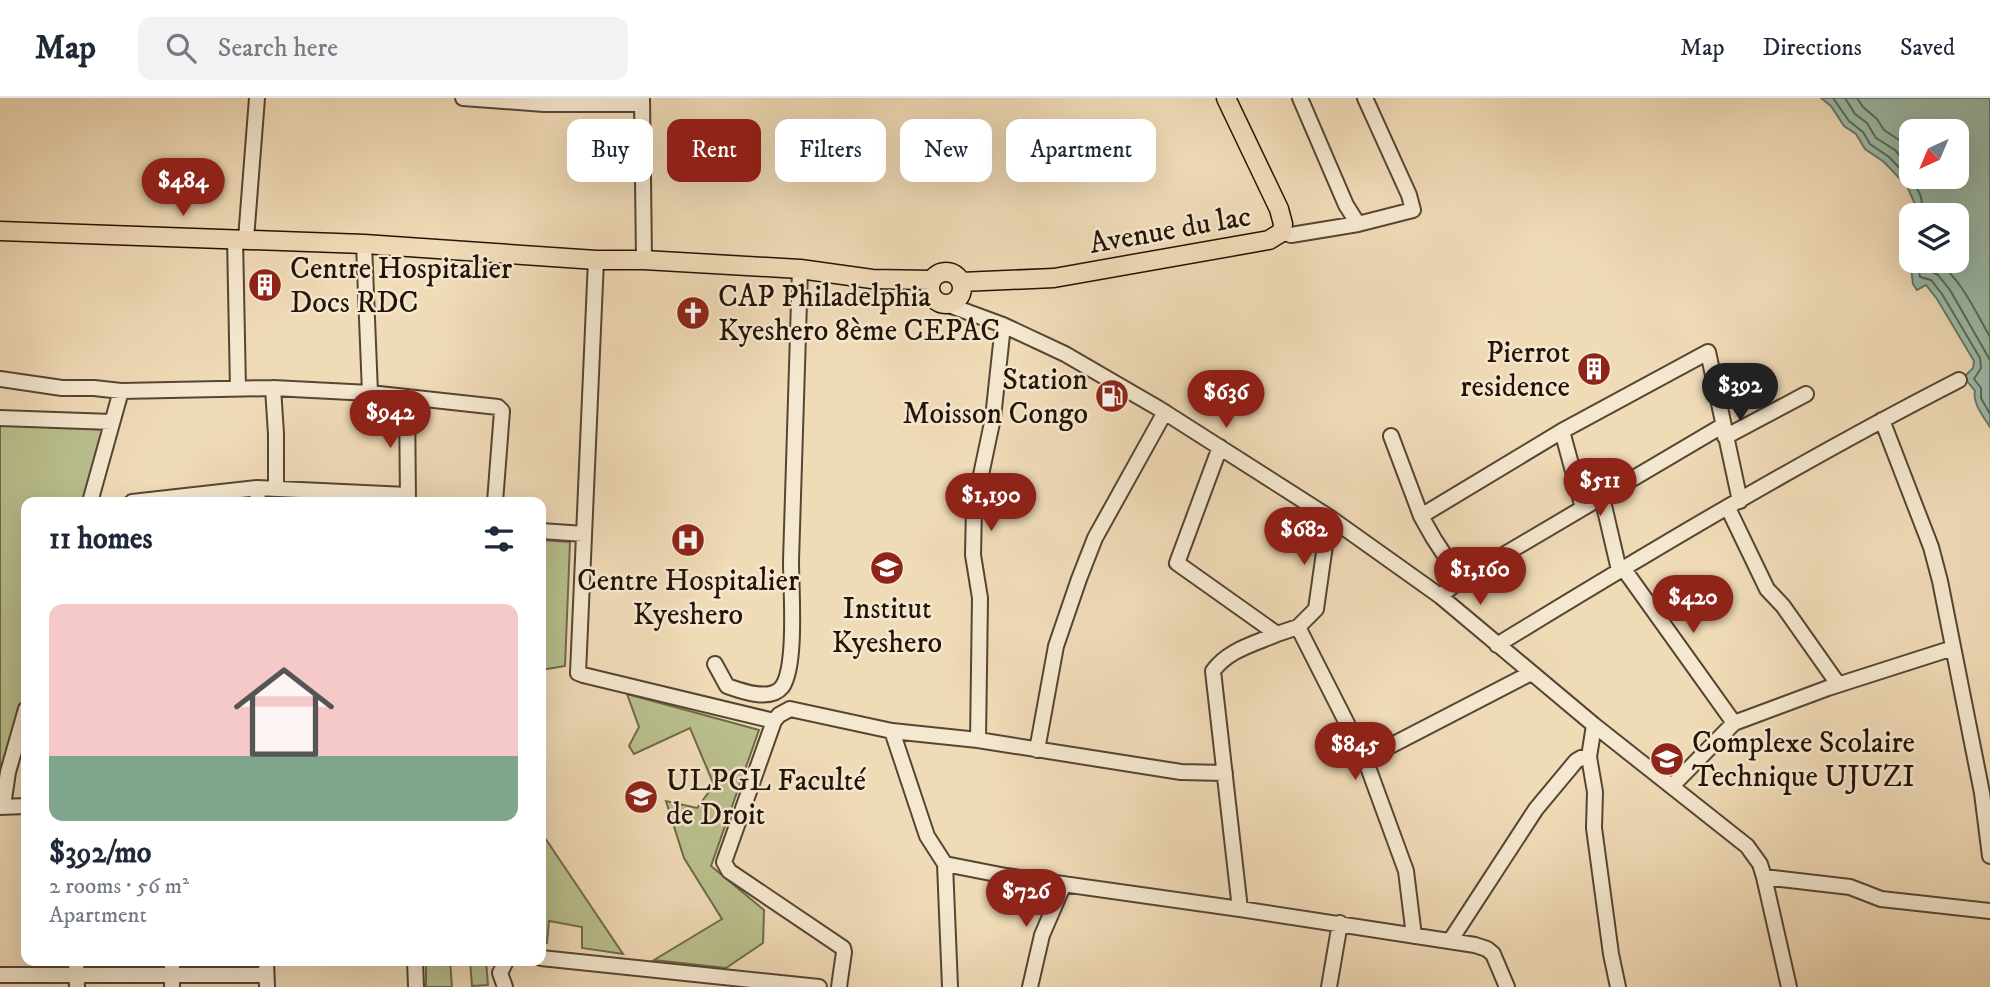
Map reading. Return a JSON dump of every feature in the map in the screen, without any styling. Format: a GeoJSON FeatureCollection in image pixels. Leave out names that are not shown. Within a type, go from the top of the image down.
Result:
{"type":"FeatureCollection","features":[{"type":"Feature","properties":{"kind":"main road","name":"Avenue du lac"},"geometry":{"type":"LineString","coordinates":[[961,282],[1054,278],[1269,240],[1282,232],[1283,223],[1279,209],[1226,98]]}},
{"type":"Feature","properties":{"kind":"main road"},"geometry":{"type":"LineString","coordinates":[[0,231],[364,244],[596,260],[644,260],[800,269],[873,279],[932,280],[939,274],[948,272],[956,275],[961,282],[960,296],[954,302],[946,304],[937,301],[932,293],[932,280]]}},
{"type":"Feature","properties":{"kind":"street"},"geometry":{"type":"LineString","coordinates":[[238,389],[241,238],[257,98]]}},
{"type":"Feature","properties":{"kind":"street"},"geometry":{"type":"LineString","coordinates":[[463,98],[544,104],[642,101],[644,260]]}},
{"type":"Feature","properties":{"kind":"street"},"geometry":{"type":"LineString","coordinates":[[1300,98],[1346,205],[1357,224]]}},
{"type":"Feature","properties":{"kind":"street"},"geometry":{"type":"LineString","coordinates":[[1282,232],[1291,235],[1357,224],[1413,210],[1409,195],[1365,98]]}},
{"type":"Feature","properties":{"kind":"street"},"geometry":{"type":"LineString","coordinates":[[364,244],[370,393]]}},
{"type":"Feature","properties":{"kind":"street"},"geometry":{"type":"LineString","coordinates":[[596,260],[578,673],[774,722]]}},
{"type":"Feature","properties":{"kind":"street"},"geometry":{"type":"LineString","coordinates":[[715,664],[727,686],[752,695],[780,690],[785,680],[792,645],[791,582],[800,269]]}},
{"type":"Feature","properties":{"kind":"street"},"geometry":{"type":"LineString","coordinates":[[946,304],[1003,325],[1065,354],[1164,412],[1329,517],[1440,596],[1594,725],[1747,846],[1760,864],[1764,877],[1789,987]]}},
{"type":"Feature","properties":{"kind":"street"},"geometry":{"type":"LineString","coordinates":[[978,740],[980,598],[973,555],[974,508],[993,418],[1003,325]]}},
{"type":"Feature","properties":{"kind":"street"},"geometry":{"type":"LineString","coordinates":[[1421,516],[1562,430],[1708,352],[1724,431],[1734,505],[1767,589],[1783,606],[1838,684]]}},
{"type":"Feature","properties":{"kind":"street"},"geometry":{"type":"LineString","coordinates":[[0,379],[62,388],[121,391],[273,388],[370,393],[501,408],[495,497]]}},
{"type":"Feature","properties":{"kind":"street"},"geometry":{"type":"LineString","coordinates":[[1497,645],[1621,569],[1882,419],[1959,380]]}},
{"type":"Feature","properties":{"kind":"street"},"geometry":{"type":"LineString","coordinates":[[273,388],[276,488]]}},
{"type":"Feature","properties":{"kind":"street"},"geometry":{"type":"LineString","coordinates":[[91,497],[121,391]]}},
{"type":"Feature","properties":{"kind":"street"},"geometry":{"type":"LineString","coordinates":[[1440,596],[1461,580],[1602,497],[1724,431],[1806,394]]}},
{"type":"Feature","properties":{"kind":"street"},"geometry":{"type":"LineString","coordinates":[[407,397],[408,497]]}},
{"type":"Feature","properties":{"kind":"street"},"geometry":{"type":"LineString","coordinates":[[1037,750],[1056,646],[1079,579],[1095,538],[1164,412]]}},
{"type":"Feature","properties":{"kind":"street"},"geometry":{"type":"LineString","coordinates":[[0,418],[112,422]]}},
{"type":"Feature","properties":{"kind":"street"},"geometry":{"type":"LineString","coordinates":[[1882,419],[1931,547],[1940,581],[1980,783],[1990,856]]}},
{"type":"Feature","properties":{"kind":"street"},"geometry":{"type":"LineString","coordinates":[[1562,430],[1583,508]]}},
{"type":"Feature","properties":{"kind":"street"},"geometry":{"type":"LineString","coordinates":[[1391,436],[1421,516],[1461,580]]}},
{"type":"Feature","properties":{"kind":"street"},"geometry":{"type":"LineString","coordinates":[[1220,447],[1177,563],[1277,634]]}},
{"type":"Feature","properties":{"kind":"street"},"geometry":{"type":"LineString","coordinates":[[221,497],[257,495],[276,488],[384,497]]}},
{"type":"Feature","properties":{"kind":"street"},"geometry":{"type":"LineString","coordinates":[[1602,497],[1621,569],[1734,723]]}},
{"type":"Feature","properties":{"kind":"street"},"geometry":{"type":"LineString","coordinates":[[1240,909],[1213,671],[1221,660],[1231,653],[1298,627],[1316,609],[1329,517]]}},
{"type":"Feature","properties":{"kind":"street"},"geometry":{"type":"LineString","coordinates":[[546,531],[584,534]]}},
{"type":"Feature","properties":{"kind":"street"},"geometry":{"type":"LineString","coordinates":[[1298,627],[1365,759],[1406,871],[1414,936]]}},
{"type":"Feature","properties":{"kind":"street"},"geometry":{"type":"LineString","coordinates":[[1672,786],[1734,723],[1838,684],[1953,648]]}},
{"type":"Feature","properties":{"kind":"street"},"geometry":{"type":"LineString","coordinates":[[1365,759],[1531,673]]}},
{"type":"Feature","properties":{"kind":"street"},"geometry":{"type":"LineString","coordinates":[[839,987],[843,948],[729,871],[724,862],[774,722],[779,715],[790,709],[892,731],[978,740],[1181,772],[1225,773]]}},
{"type":"Feature","properties":{"kind":"street"},"geometry":{"type":"LineString","coordinates":[[21,723],[4,772],[2,807],[21,806]]}},
{"type":"Feature","properties":{"kind":"street"},"geometry":{"type":"LineString","coordinates":[[1594,725],[1589,757],[1595,792],[1594,828],[1618,987]]}},
{"type":"Feature","properties":{"kind":"street"},"geometry":{"type":"LineString","coordinates":[[892,731],[927,836],[945,864],[950,987]]}},
{"type":"Feature","properties":{"kind":"street"},"geometry":{"type":"LineString","coordinates":[[1450,941],[1536,810],[1576,761],[1589,757]]}},
{"type":"Feature","properties":{"kind":"street"},"geometry":{"type":"LineString","coordinates":[[945,864],[1006,876],[1340,923],[1488,949],[1498,962],[1507,987]]}},
{"type":"Feature","properties":{"kind":"street"},"geometry":{"type":"LineString","coordinates":[[1764,877],[1850,887],[1881,899],[1990,911]]}},
{"type":"Feature","properties":{"kind":"street"},"geometry":{"type":"LineString","coordinates":[[1030,987],[1042,935],[1064,884]]}},
{"type":"Feature","properties":{"kind":"street"},"geometry":{"type":"LineString","coordinates":[[1329,987],[1340,923]]}},
{"type":"Feature","properties":{"kind":"street"},"geometry":{"type":"LineString","coordinates":[[546,959],[743,984],[819,987]]}},
{"type":"Feature","properties":{"kind":"street"},"geometry":{"type":"LineString","coordinates":[[415,966],[415,987]]}},
{"type":"Feature","properties":{"kind":"street"},"geometry":{"type":"LineString","coordinates":[[504,966],[500,973],[505,987]]}},
{"type":"Feature","properties":{"kind":"street"},"geometry":{"type":"LineString","coordinates":[[0,975],[77,981],[172,982],[266,974]]}},
{"type":"Feature","properties":{"kind":"green space"},"geometry":{"type":"Polygon","coordinates":[[[0,424],[104,426],[83,497],[21,497],[21,709],[4,768],[0,768],[0,424]]]}},
{"type":"Feature","properties":{"kind":"green space"},"geometry":{"type":"Polygon","coordinates":[[[546,540],[570,542],[565,666],[546,669],[546,540]]]}},
{"type":"Feature","properties":{"kind":"green space"},"geometry":{"type":"Polygon","coordinates":[[[627,694],[759,730],[711,866],[764,910],[763,943],[726,968],[654,960],[722,919],[684,858],[666,801],[697,808],[714,785],[690,728],[634,754],[629,746],[639,727],[627,694]]]}},
{"type":"Feature","properties":{"kind":"green space"},"geometry":{"type":"Polygon","coordinates":[[[546,839],[623,954],[582,948],[582,927],[549,921],[547,943],[546,839]]]}},
{"type":"Feature","properties":{"kind":"green space"},"geometry":{"type":"Polygon","coordinates":[[[426,966],[450,966],[452,987],[426,987],[426,966]]]}},
{"type":"Feature","properties":{"kind":"green space"},"geometry":{"type":"Polygon","coordinates":[[[470,966],[486,966],[488,985],[472,986],[470,966]]]}},
{"type":"Feature","properties":{"kind":"water"},"geometry":{"type":"Polygon","coordinates":[[[1821,98],[1990,98],[1990,427],[1977,405],[1975,391],[1964,377],[1973,368],[1974,361],[1937,299],[1926,285],[1917,290],[1912,273],[1969,273],[1969,203],[1915,203],[1908,189],[1969,189],[1969,119],[1899,119],[1899,178],[1884,162],[1865,149],[1856,134],[1844,126],[1831,106],[1821,98]]]}},
{"type":"Feature","properties":{"kind":"place","name":"Centre Hospitalier Docs RDC"},"geometry":{"type":"Point","coordinates":[265,285]}},
{"type":"Feature","properties":{"kind":"place","name":"CAP Philadelphia Kyeshero 8ème CEPAC"},"geometry":{"type":"Point","coordinates":[693,313]}},
{"type":"Feature","properties":{"kind":"place","name":"Pierrot residence"},"geometry":{"type":"Point","coordinates":[1594,369]}},
{"type":"Feature","properties":{"kind":"place","name":"Station Moisson Congo"},"geometry":{"type":"Point","coordinates":[1112,396]}},
{"type":"Feature","properties":{"kind":"place","name":"Centre Hospitalier Kyeshero"},"geometry":{"type":"Point","coordinates":[688,540]}},
{"type":"Feature","properties":{"kind":"place","name":"Institut Kyeshero"},"geometry":{"type":"Point","coordinates":[887,568]}},
{"type":"Feature","properties":{"kind":"place","name":"Complexe Scolaire Technique UJUZI"},"geometry":{"type":"Point","coordinates":[1667,759]}},
{"type":"Feature","properties":{"kind":"place","name":"ULPGL Faculté de Droit"},"geometry":{"type":"Point","coordinates":[641,797]}}]}
